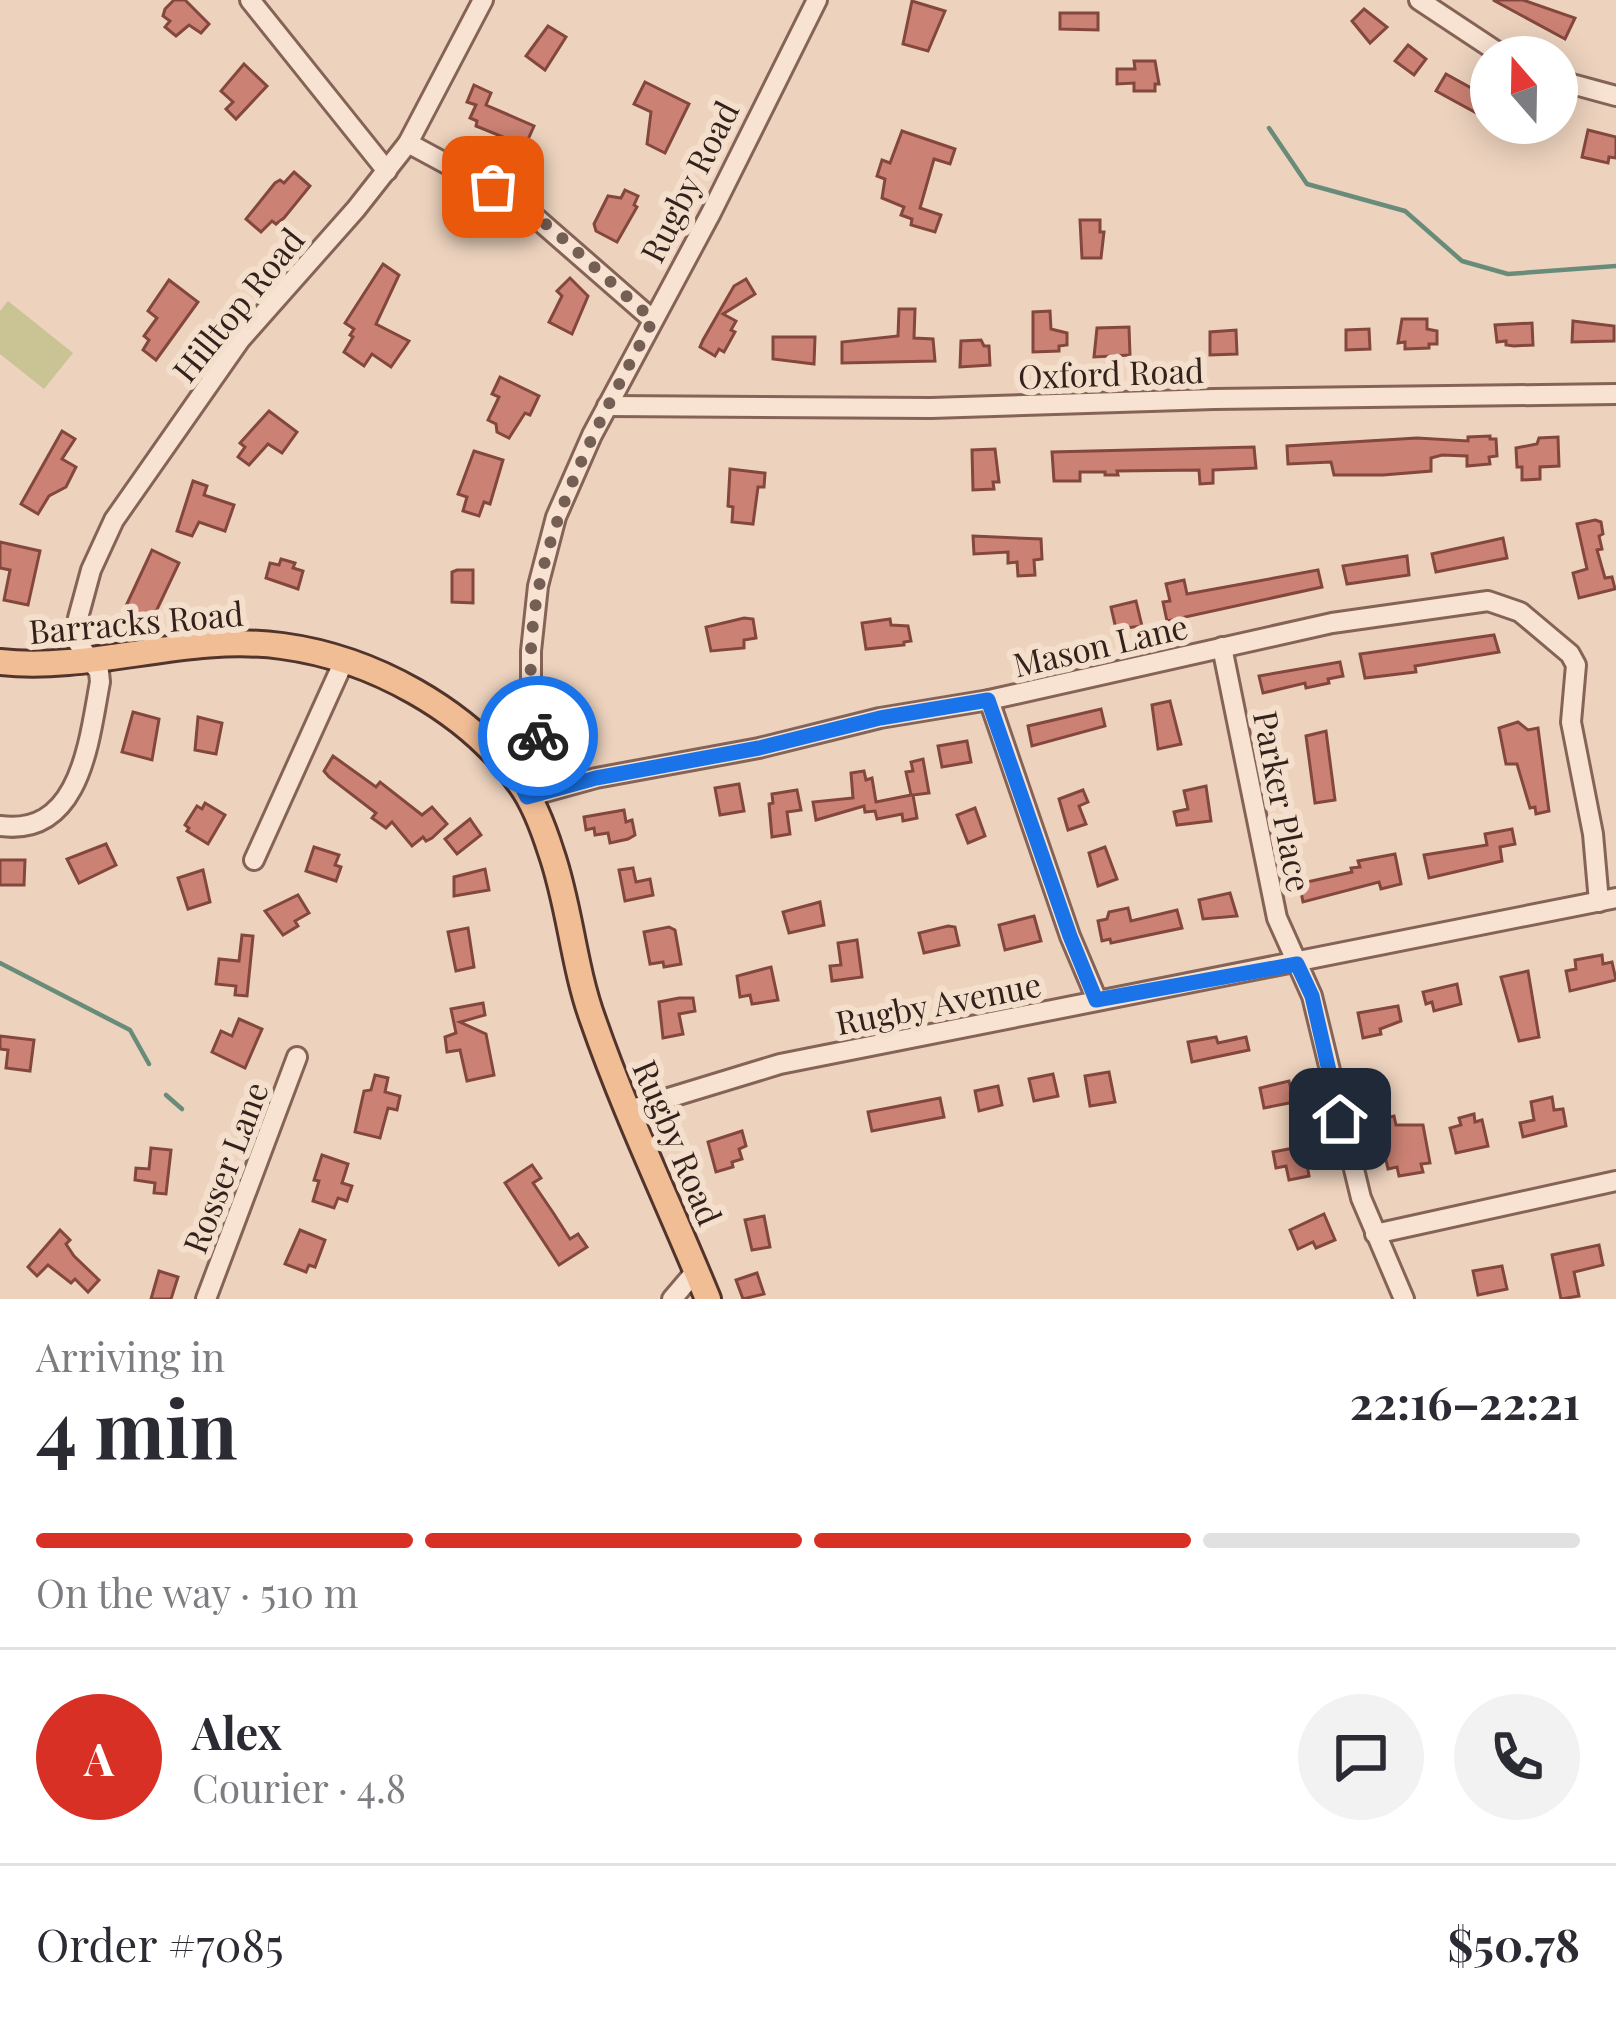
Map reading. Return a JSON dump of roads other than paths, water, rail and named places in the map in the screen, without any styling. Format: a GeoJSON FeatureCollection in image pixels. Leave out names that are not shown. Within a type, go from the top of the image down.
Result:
{"type":"FeatureCollection","features":[{"type":"Feature","properties":{"kind":"main road","name":"Barracks Road"},"geometry":{"type":"LineString","coordinates":[[0,662],[46,664],[224,642],[288,646],[344,661],[447,712],[534,791]]}},
{"type":"Feature","properties":{"kind":"main road","name":"Rugby Road"},"geometry":{"type":"LineString","coordinates":[[534,791],[593,1021],[696,1271]]}},
{"type":"Feature","properties":{"kind":"main road"},"geometry":{"type":"LineString","coordinates":[[696,1271],[708,1299]]}},
{"type":"Feature","properties":{"kind":"street"},"geometry":{"type":"LineString","coordinates":[[250,0],[387,171]]}},
{"type":"Feature","properties":{"kind":"street","name":"Hilltop Road"},"geometry":{"type":"LineString","coordinates":[[0,826],[44,819],[72,792],[100,682],[99,672],[78,643],[83,593],[115,520],[269,303],[408,143],[483,0]]}},
{"type":"Feature","properties":{"kind":"street","name":"Rugby Road"},"geometry":{"type":"LineString","coordinates":[[534,791],[541,748],[531,651],[545,551],[556,517],[608,406],[818,0]]}},
{"type":"Feature","properties":{"kind":"street"},"geometry":{"type":"LineString","coordinates":[[1419,0],[1473,36]]}},
{"type":"Feature","properties":{"kind":"street"},"geometry":{"type":"LineString","coordinates":[[1578,86],[1616,96]]}},
{"type":"Feature","properties":{"kind":"street"},"geometry":{"type":"LineString","coordinates":[[408,143],[519,203],[653,320]]}},
{"type":"Feature","properties":{"kind":"street","name":"Oxford Road"},"geometry":{"type":"LineString","coordinates":[[608,406],[931,408],[1616,394]]}},
{"type":"Feature","properties":{"kind":"street","name":"Mason Lane"},"geometry":{"type":"LineString","coordinates":[[534,791],[988,700],[1332,623],[1488,601],[1520,612],[1570,654],[1576,665],[1571,722],[1608,900]]}},
{"type":"Feature","properties":{"kind":"street","name":"Parker Place"},"geometry":{"type":"LineString","coordinates":[[1222,647],[1277,918],[1312,996],[1348,1157],[1404,1299]]}},
{"type":"Feature","properties":{"kind":"street"},"geometry":{"type":"LineString","coordinates":[[254,860],[344,661]]}},
{"type":"Feature","properties":{"kind":"street"},"geometry":{"type":"LineString","coordinates":[[988,700],[1096,1000]]}},
{"type":"Feature","properties":{"kind":"street","name":"Rugby Avenue"},"geometry":{"type":"LineString","coordinates":[[629,1110],[780,1064],[1608,900]]}},
{"type":"Feature","properties":{"kind":"street","name":"Rosser Lane"},"geometry":{"type":"LineString","coordinates":[[206,1299],[297,1057]]}},
{"type":"Feature","properties":{"kind":"street"},"geometry":{"type":"LineString","coordinates":[[1375,1234],[1616,1181]]}},
{"type":"Feature","properties":{"kind":"street","name":"Rugby Road"},"geometry":{"type":"LineString","coordinates":[[672,1299],[696,1271]]}},
{"type":"Feature","properties":{"kind":"waterway"},"geometry":{"type":"LineString","coordinates":[[1269,128],[1307,184],[1405,211],[1462,261],[1508,274],[1616,266]]}},
{"type":"Feature","properties":{"kind":"waterway"},"geometry":{"type":"LineString","coordinates":[[0,963],[130,1030],[149,1064]]}},
{"type":"Feature","properties":{"kind":"waterway"},"geometry":{"type":"LineString","coordinates":[[166,1095],[182,1109]]}}]}
